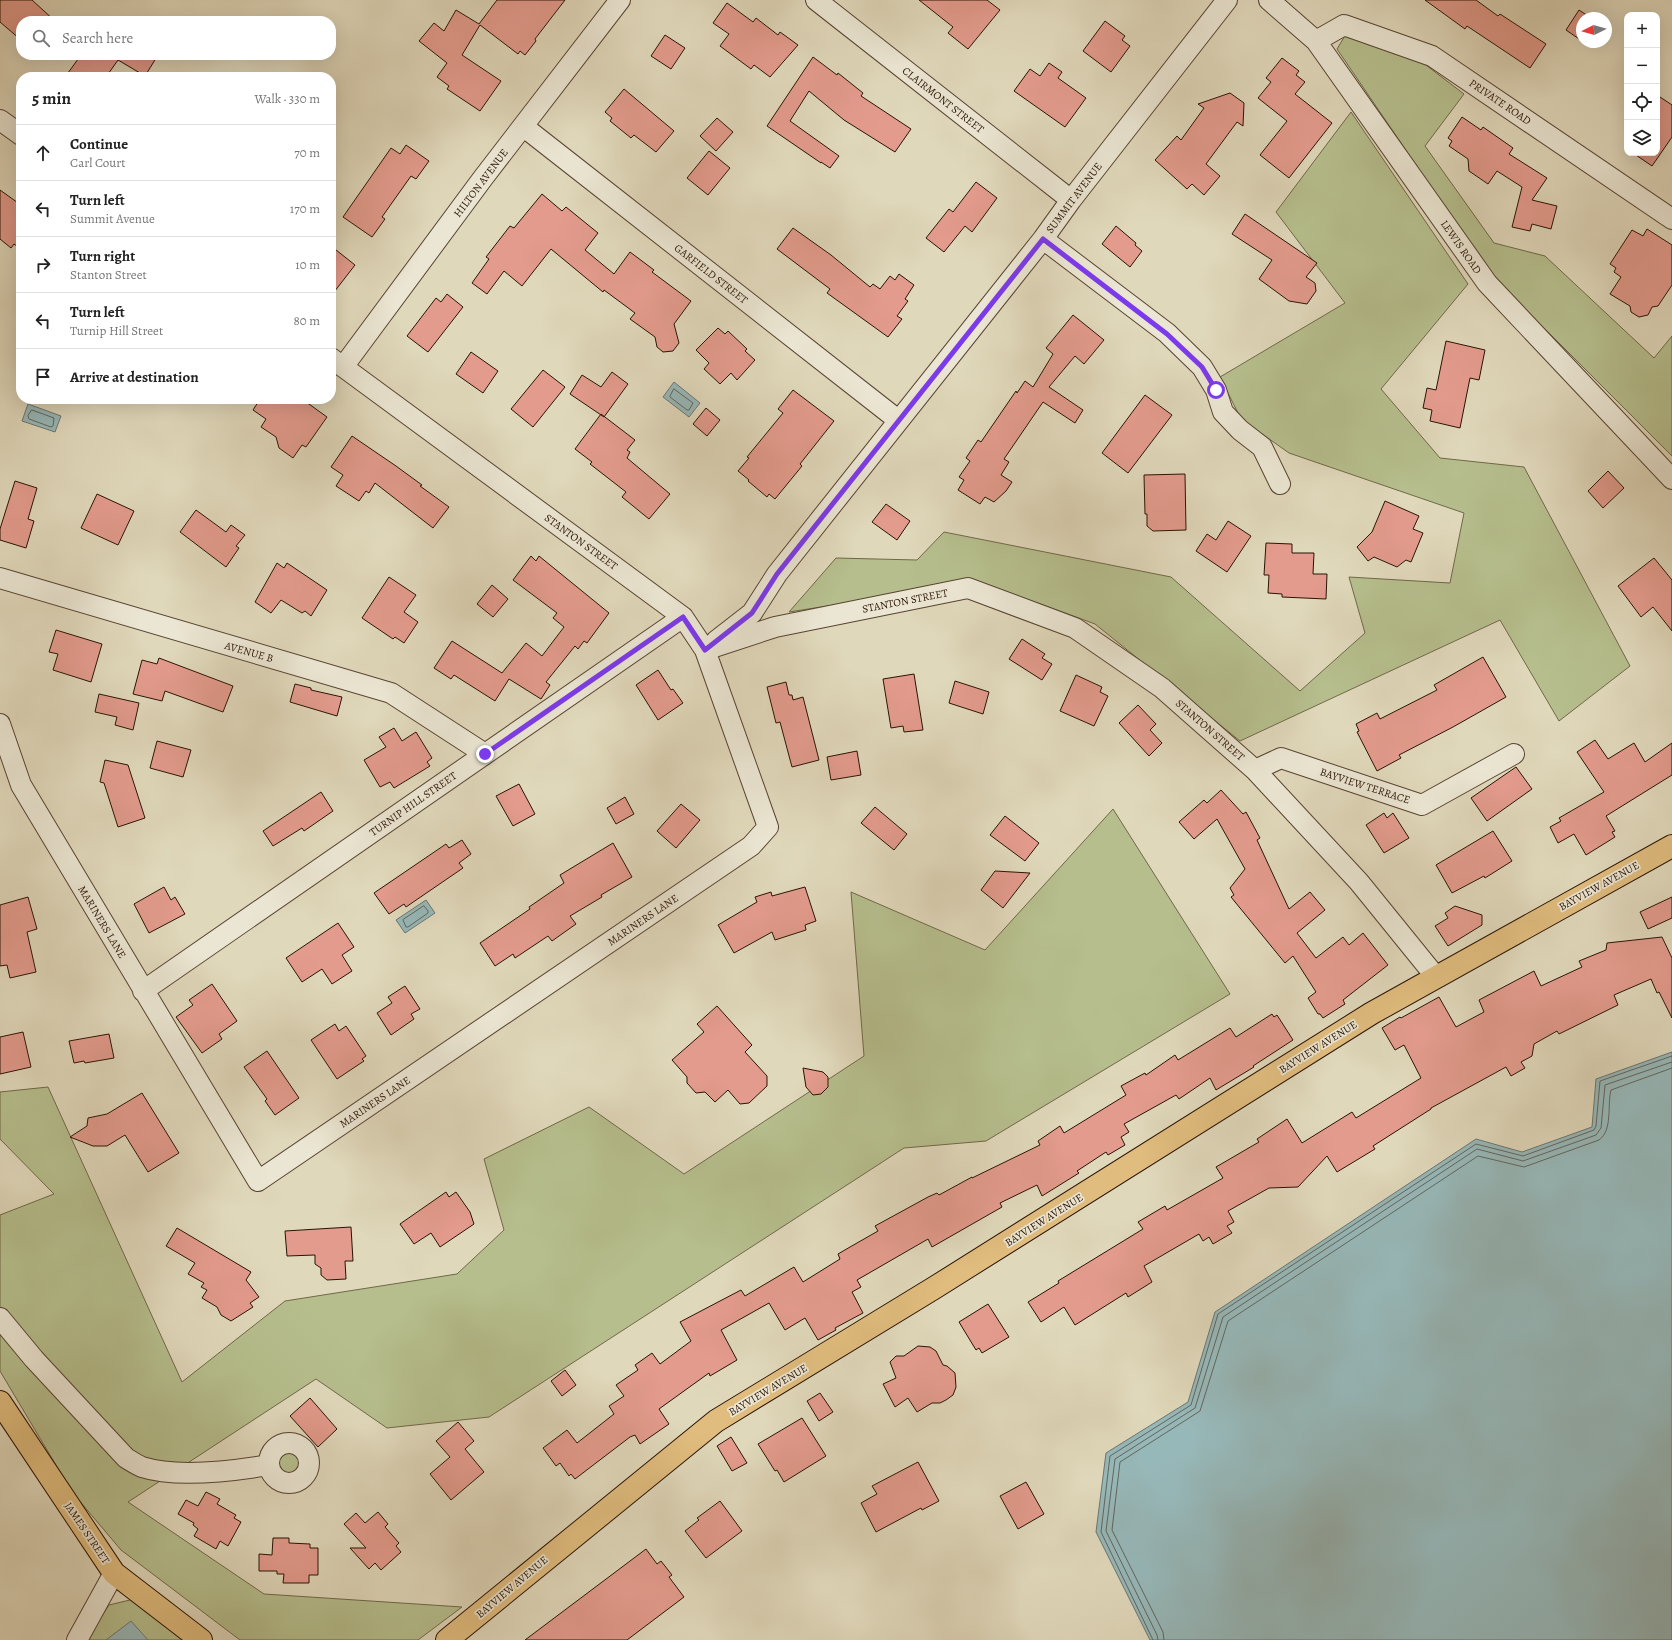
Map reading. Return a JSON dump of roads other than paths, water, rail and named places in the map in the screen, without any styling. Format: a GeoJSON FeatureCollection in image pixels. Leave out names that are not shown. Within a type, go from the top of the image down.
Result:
{"type":"FeatureCollection","features":[{"type":"Feature","properties":{"kind":"main road","name":"BAYVIEW AVENUE"},"geometry":{"type":"LineString","coordinates":[[447,1640],[716,1421],[941,1284],[1372,1013],[1672,846]]}},
{"type":"Feature","properties":{"kind":"main road","name":"JAMES STREET"},"geometry":{"type":"LineString","coordinates":[[0,1402],[114,1573],[201,1640]]}},
{"type":"Feature","properties":{"kind":"street","name":"HILTON AVENUE"},"geometry":{"type":"LineString","coordinates":[[337,363],[524,127],[620,0]]}},
{"type":"Feature","properties":{"kind":"street","name":"CLAIRMONT STREET"},"geometry":{"type":"LineString","coordinates":[[816,0],[1071,200]]}},
{"type":"Feature","properties":{"kind":"street","name":"SUMMIT AVENUE"},"geometry":{"type":"LineString","coordinates":[[705,650],[752,613],[777,574],[1043,239],[1071,200],[1228,0]]}},
{"type":"Feature","properties":{"kind":"street","name":"LEWIS ROAD"},"geometry":{"type":"LineString","coordinates":[[1269,0],[1316,40],[1487,283],[1672,479]]}},
{"type":"Feature","properties":{"kind":"street","name":"PRIVATE ROAD"},"geometry":{"type":"LineString","coordinates":[[1316,40],[1344,25],[1432,56],[1672,219]]}},
{"type":"Feature","properties":{"kind":"street"},"geometry":{"type":"LineString","coordinates":[[0,120],[16,131]]}},
{"type":"Feature","properties":{"kind":"street","name":"GARFIELD STREET"},"geometry":{"type":"LineString","coordinates":[[524,127],[898,420]]}},
{"type":"Feature","properties":{"kind":"street"},"geometry":{"type":"LineString","coordinates":[[1043,239],[1167,334],[1202,367],[1216,390],[1223,412],[1240,430],[1262,447],[1280,484]]}},
{"type":"Feature","properties":{"kind":"street","name":"STANTON STREET"},"geometry":{"type":"LineString","coordinates":[[337,363],[683,617],[705,650],[775,627],[968,588],[1075,628],[1162,688],[1255,770],[1359,882],[1436,977]]}},
{"type":"Feature","properties":{"kind":"street","name":"AVENUE B"},"geometry":{"type":"LineString","coordinates":[[0,578],[391,693],[485,754]]}},
{"type":"Feature","properties":{"kind":"street","name":"TURNIP HILL STREET"},"geometry":{"type":"LineString","coordinates":[[143,991],[683,617]]}},
{"type":"Feature","properties":{"kind":"street","name":"MARINERS LANE"},"geometry":{"type":"LineString","coordinates":[[0,724],[21,785],[258,1181],[751,846],[768,826],[705,650]]}},
{"type":"Feature","properties":{"kind":"street","name":"BAYVIEW TERRACE"},"geometry":{"type":"LineString","coordinates":[[1255,770],[1281,758],[1422,805],[1514,754]]}},
{"type":"Feature","properties":{"kind":"street"},"geometry":{"type":"LineString","coordinates":[[0,1318],[34,1359],[126,1458],[142,1467],[188,1473],[251,1468],[268,1465]]}},
{"type":"Feature","properties":{"kind":"street"},"geometry":{"type":"LineString","coordinates":[[77,1640],[114,1573]]}},
{"type":"Feature","properties":{"kind":"water"},"geometry":{"type":"Polygon","coordinates":[[[674,382],[700,403],[689,417],[663,397],[674,382]]]}},
{"type":"Feature","properties":{"kind":"water"},"geometry":{"type":"Polygon","coordinates":[[[28,404],[61,416],[55,432],[22,421],[28,404]]]}},
{"type":"Feature","properties":{"kind":"water"},"geometry":{"type":"Polygon","coordinates":[[[426,900],[435,913],[405,933],[396,920],[426,900]]]}},
{"type":"Feature","properties":{"kind":"water"},"geometry":{"type":"Polygon","coordinates":[[[1672,1052],[1672,1640],[1150,1640],[1096,1532],[1106,1453],[1188,1402],[1215,1312],[1476,1139],[1522,1152],[1592,1127],[1596,1079],[1672,1052]]]}},
{"type":"Feature","properties":{"kind":"water"},"geometry":{"type":"Polygon","coordinates":[[[131,1621],[148,1640],[106,1640],[131,1621]]]}}]}
